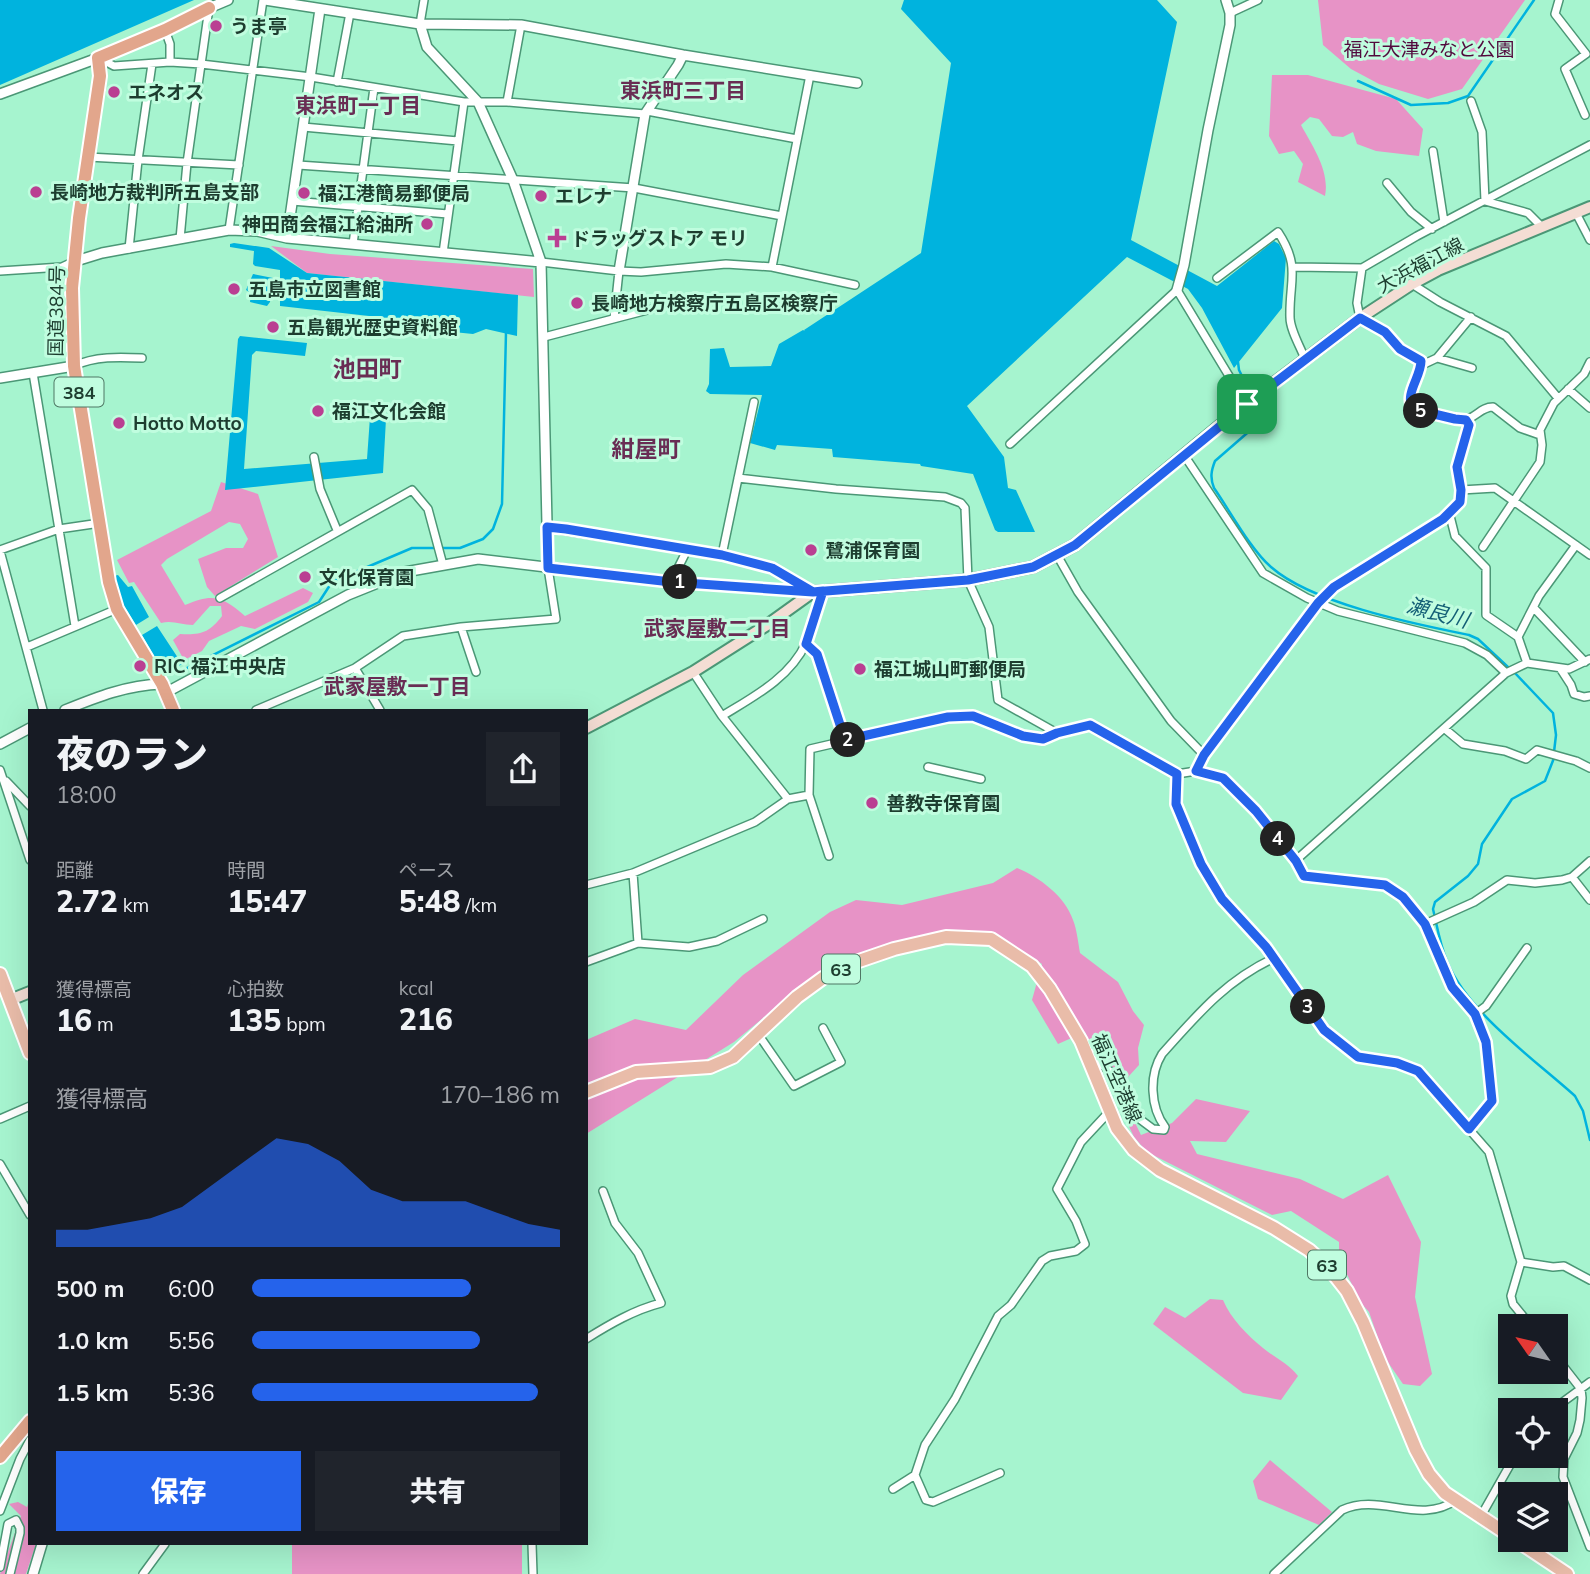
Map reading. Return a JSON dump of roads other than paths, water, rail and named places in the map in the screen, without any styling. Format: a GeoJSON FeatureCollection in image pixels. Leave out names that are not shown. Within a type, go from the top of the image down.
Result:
{"type":"FeatureCollection","features":[{"type":"Feature","properties":{"kind":"highway"},"geometry":{"type":"LineString","coordinates":[[98,58],[209,8]]}},
{"type":"Feature","properties":{"kind":"highway","name":"国道384号"},"geometry":{"type":"LineString","coordinates":[[98,58],[100,76],[72,288],[74,366],[104,561],[117,609],[164,688],[173,709]]}},
{"type":"Feature","properties":{"kind":"highway"},"geometry":{"type":"LineString","coordinates":[[0,1457],[28,1423]]}},
{"type":"Feature","properties":{"kind":"main road","name":"大浜福江線"},"geometry":{"type":"LineString","coordinates":[[818,592],[968,580],[1033,567],[1075,545],[1305,359],[1412,284],[1590,207]]}},
{"type":"Feature","properties":{"kind":"main road"},"geometry":{"type":"LineString","coordinates":[[588,726],[693,672],[818,592]]}},
{"type":"Feature","properties":{"kind":"main road","name":"福江空港線"},"geometry":{"type":"LineString","coordinates":[[588,1090],[636,1072],[709,1067],[733,1057],[797,998],[823,978],[856,962],[894,949],[946,937],[991,939],[1032,966],[1050,989],[1081,1041],[1122,1138],[1144,1158],[1180,1181],[1274,1228],[1309,1250],[1329,1268],[1348,1291],[1423,1463],[1437,1484],[1498,1528]]}},
{"type":"Feature","properties":{"kind":"main road"},"geometry":{"type":"LineString","coordinates":[[1,977],[28,1048]]}},
{"type":"Feature","properties":{"kind":"main road"},"geometry":{"type":"LineString","coordinates":[[10,1000],[28,993]]}},
{"type":"Feature","properties":{"kind":"main road"},"geometry":{"type":"LineString","coordinates":[[1534,1552],[1567,1574]]}},
{"type":"Feature","properties":{"kind":"street"},"geometry":{"type":"LineString","coordinates":[[180,239],[187,163],[209,8],[228,0]]}},
{"type":"Feature","properties":{"kind":"street"},"geometry":{"type":"LineString","coordinates":[[229,230],[264,0],[420,24],[521,25],[858,83]]}},
{"type":"Feature","properties":{"kind":"street"},"geometry":{"type":"LineString","coordinates":[[258,709],[355,668],[403,636],[461,627],[556,619],[548,568],[541,262],[513,180],[478,102],[427,47],[420,24],[424,0]]}},
{"type":"Feature","properties":{"kind":"street"},"geometry":{"type":"LineString","coordinates":[[1010,444],[1177,290],[1184,265],[1230,13],[1226,0]]}},
{"type":"Feature","properties":{"kind":"street"},"geometry":{"type":"LineString","coordinates":[[1230,13],[1258,0]]}},
{"type":"Feature","properties":{"kind":"street"},"geometry":{"type":"LineString","coordinates":[[1559,0],[1555,14],[1586,54],[1565,69],[1585,115]]}},
{"type":"Feature","properties":{"kind":"street"},"geometry":{"type":"LineString","coordinates":[[287,237],[320,9]]}},
{"type":"Feature","properties":{"kind":"street"},"geometry":{"type":"LineString","coordinates":[[337,82],[350,13]]}},
{"type":"Feature","properties":{"kind":"street"},"geometry":{"type":"LineString","coordinates":[[507,102],[521,25]]}},
{"type":"Feature","properties":{"kind":"street"},"geometry":{"type":"LineString","coordinates":[[165,30],[170,44],[170,62]]}},
{"type":"Feature","properties":{"kind":"street"},"geometry":{"type":"LineString","coordinates":[[614,318],[646,112],[683,55]]}},
{"type":"Feature","properties":{"kind":"street"},"geometry":{"type":"LineString","coordinates":[[0,94],[98,58],[114,66],[170,62],[253,69],[464,102],[507,102],[646,112],[797,139]]}},
{"type":"Feature","properties":{"kind":"street"},"geometry":{"type":"LineString","coordinates":[[129,249],[152,64]]}},
{"type":"Feature","properties":{"kind":"street"},"geometry":{"type":"LineString","coordinates":[[772,267],[810,75]]}},
{"type":"Feature","properties":{"kind":"street"},"geometry":{"type":"LineString","coordinates":[[353,244],[374,89]]}},
{"type":"Feature","properties":{"kind":"street"},"geometry":{"type":"LineString","coordinates":[[1471,101],[1482,132],[1485,201]]}},
{"type":"Feature","properties":{"kind":"street"},"geometry":{"type":"LineString","coordinates":[[443,253],[464,102]]}},
{"type":"Feature","properties":{"kind":"street"},"geometry":{"type":"LineString","coordinates":[[303,127],[458,141]]}},
{"type":"Feature","properties":{"kind":"street"},"geometry":{"type":"LineString","coordinates":[[1294,267],[1362,268],[1590,145]]}},
{"type":"Feature","properties":{"kind":"street"},"geometry":{"type":"LineString","coordinates":[[1433,150],[1444,222]]}},
{"type":"Feature","properties":{"kind":"street"},"geometry":{"type":"LineString","coordinates":[[88,157],[239,164]]}},
{"type":"Feature","properties":{"kind":"street"},"geometry":{"type":"LineString","coordinates":[[298,165],[634,188],[782,216]]}},
{"type":"Feature","properties":{"kind":"street"},"geometry":{"type":"LineString","coordinates":[[1387,183],[1410,212],[1432,229]]}},
{"type":"Feature","properties":{"kind":"street"},"geometry":{"type":"LineString","coordinates":[[292,201],[448,214]]}},
{"type":"Feature","properties":{"kind":"street"},"geometry":{"type":"LineString","coordinates":[[1485,201],[1528,213],[1542,227]]}},
{"type":"Feature","properties":{"kind":"street"},"geometry":{"type":"LineString","coordinates":[[1576,213],[1590,240]]}},
{"type":"Feature","properties":{"kind":"street"},"geometry":{"type":"LineString","coordinates":[[0,271],[62,268],[102,253],[229,230],[620,271],[726,264],[772,267],[855,285]]}},
{"type":"Feature","properties":{"kind":"street"},"geometry":{"type":"LineString","coordinates":[[1217,278],[1278,232],[1289,248],[1294,267],[1290,320],[1305,359]]}},
{"type":"Feature","properties":{"kind":"street"},"geometry":{"type":"LineString","coordinates":[[1362,268],[1357,303],[1360,318],[1385,332],[1400,349],[1421,361],[1422,365]]}},
{"type":"Feature","properties":{"kind":"street"},"geometry":{"type":"LineString","coordinates":[[1412,284],[1440,302],[1506,335],[1558,398]]}},
{"type":"Feature","properties":{"kind":"street"},"geometry":{"type":"LineString","coordinates":[[1177,290],[1247,404]]}},
{"type":"Feature","properties":{"kind":"street"},"geometry":{"type":"LineString","coordinates":[[544,337],[659,307]]}},
{"type":"Feature","properties":{"kind":"street"},"geometry":{"type":"LineString","coordinates":[[1471,317],[1437,358],[1422,365],[1410,398],[1413,409],[1466,420],[1485,407],[1493,407],[1520,428],[1541,435]]}},
{"type":"Feature","properties":{"kind":"street"},"geometry":{"type":"LineString","coordinates":[[0,378],[117,356],[142,358]]}},
{"type":"Feature","properties":{"kind":"street"},"geometry":{"type":"LineString","coordinates":[[1437,358],[1472,368]]}},
{"type":"Feature","properties":{"kind":"street"},"geometry":{"type":"LineString","coordinates":[[1483,547],[1540,462],[1540,430],[1558,398],[1584,374],[1590,362]]}},
{"type":"Feature","properties":{"kind":"street"},"geometry":{"type":"LineString","coordinates":[[33,373],[75,626]]}},
{"type":"Feature","properties":{"kind":"street"},"geometry":{"type":"LineString","coordinates":[[1567,389],[1590,408]]}},
{"type":"Feature","properties":{"kind":"street"},"geometry":{"type":"LineString","coordinates":[[722,555],[754,402]]}},
{"type":"Feature","properties":{"kind":"street"},"geometry":{"type":"LineString","coordinates":[[1196,771],[1204,755],[1318,603],[1334,587],[1443,519],[1460,502],[1457,467],[1469,425],[1466,420]]}},
{"type":"Feature","properties":{"kind":"street"},"geometry":{"type":"LineString","coordinates":[[1184,455],[1263,573],[1338,611],[1465,643],[1487,654],[1506,673]]}},
{"type":"Feature","properties":{"kind":"street"},"geometry":{"type":"LineString","coordinates":[[314,457],[320,489],[337,530]]}},
{"type":"Feature","properties":{"kind":"street"},"geometry":{"type":"LineString","coordinates":[[738,478],[945,497],[961,503],[965,508],[968,580],[989,627],[998,701],[1057,733]]}},
{"type":"Feature","properties":{"kind":"street"},"geometry":{"type":"LineString","coordinates":[[1461,490],[1495,488],[1590,555]]}},
{"type":"Feature","properties":{"kind":"street"},"geometry":{"type":"LineString","coordinates":[[220,598],[412,490],[428,509],[443,565]]}},
{"type":"Feature","properties":{"kind":"street"},"geometry":{"type":"LineString","coordinates":[[1449,512],[1455,536],[1486,568],[1486,615],[1518,637],[1527,663]]}},
{"type":"Feature","properties":{"kind":"street"},"geometry":{"type":"LineString","coordinates":[[43,709],[0,551],[60,529],[100,523]]}},
{"type":"Feature","properties":{"kind":"street"},"geometry":{"type":"LineString","coordinates":[[547,527],[722,555],[772,568],[818,592]]}},
{"type":"Feature","properties":{"kind":"street"},"geometry":{"type":"LineString","coordinates":[[1518,637],[1539,596],[1576,545]]}},
{"type":"Feature","properties":{"kind":"street"},"geometry":{"type":"LineString","coordinates":[[671,582],[688,548]]}},
{"type":"Feature","properties":{"kind":"street"},"geometry":{"type":"LineString","coordinates":[[1057,555],[1078,592],[1171,721],[1204,755]]}},
{"type":"Feature","properties":{"kind":"street"},"geometry":{"type":"LineString","coordinates":[[68,709],[139,685],[164,688],[348,594],[405,572],[478,559],[671,582],[818,592]]}},
{"type":"Feature","properties":{"kind":"street"},"geometry":{"type":"LineString","coordinates":[[722,716],[774,683],[790,667],[806,644],[818,592]]}},
{"type":"Feature","properties":{"kind":"street"},"geometry":{"type":"LineString","coordinates":[[1296,861],[1506,673],[1527,663],[1569,669],[1587,661],[1534,608]]}},
{"type":"Feature","properties":{"kind":"street"},"geometry":{"type":"LineString","coordinates":[[27,647],[117,609]]}},
{"type":"Feature","properties":{"kind":"street"},"geometry":{"type":"LineString","coordinates":[[461,627],[476,672]]}},
{"type":"Feature","properties":{"kind":"street"},"geometry":{"type":"LineString","coordinates":[[806,644],[817,654],[845,740]]}},
{"type":"Feature","properties":{"kind":"street"},"geometry":{"type":"LineString","coordinates":[[355,668],[379,709]]}},
{"type":"Feature","properties":{"kind":"street"},"geometry":{"type":"LineString","coordinates":[[1560,668],[1574,694],[1590,696]]}},
{"type":"Feature","properties":{"kind":"street"},"geometry":{"type":"LineString","coordinates":[[693,672],[722,716],[788,799]]}},
{"type":"Feature","properties":{"kind":"street"},"geometry":{"type":"LineString","coordinates":[[829,856],[809,795],[810,749],[948,717],[973,716],[1023,736],[1043,739],[1090,725],[1177,774],[1196,771],[1223,778],[1256,811],[1296,861],[1304,876],[1385,885],[1403,897],[1425,924],[1452,987],[1475,1014],[1486,1042],[1492,1101],[1469,1129]]}},
{"type":"Feature","properties":{"kind":"street"},"geometry":{"type":"LineString","coordinates":[[0,744],[28,728]]}},
{"type":"Feature","properties":{"kind":"street"},"geometry":{"type":"LineString","coordinates":[[1445,729],[1463,744],[1505,751],[1526,759],[1537,750],[1577,761],[1590,768]]}},
{"type":"Feature","properties":{"kind":"street"},"geometry":{"type":"LineString","coordinates":[[928,767],[981,779]]}},
{"type":"Feature","properties":{"kind":"street"},"geometry":{"type":"LineString","coordinates":[[1,774],[28,804]]}},
{"type":"Feature","properties":{"kind":"street"},"geometry":{"type":"LineString","coordinates":[[1,774],[28,854]]}},
{"type":"Feature","properties":{"kind":"street"},"geometry":{"type":"LineString","coordinates":[[1177,774],[1176,804],[1201,864],[1222,899],[1266,947],[1324,1030],[1358,1057],[1397,1063],[1418,1071],[1489,1152],[1521,1262],[1511,1296],[1513,1304],[1521,1314]]}},
{"type":"Feature","properties":{"kind":"street"},"geometry":{"type":"LineString","coordinates":[[588,884],[633,873],[755,822],[788,799],[809,795]]}},
{"type":"Feature","properties":{"kind":"street"},"geometry":{"type":"LineString","coordinates":[[1425,924],[1474,902],[1507,880],[1535,883],[1572,877],[1590,861]]}},
{"type":"Feature","properties":{"kind":"street"},"geometry":{"type":"LineString","coordinates":[[633,873],[638,943]]}},
{"type":"Feature","properties":{"kind":"street"},"geometry":{"type":"LineString","coordinates":[[1572,877],[1590,900]]}},
{"type":"Feature","properties":{"kind":"street"},"geometry":{"type":"LineString","coordinates":[[588,961],[638,943],[689,947],[717,941],[763,919]]}},
{"type":"Feature","properties":{"kind":"street"},"geometry":{"type":"LineString","coordinates":[[1475,1014],[1492,998],[1527,947]]}},
{"type":"Feature","properties":{"kind":"street"},"geometry":{"type":"LineString","coordinates":[[1081,1041],[1102,1065],[1120,1079],[1141,1120],[1153,1129],[1164,1130],[1154,1103],[1155,1066],[1162,1054],[1226,986],[1250,969],[1274,958]]}},
{"type":"Feature","properties":{"kind":"street"},"geometry":{"type":"LineString","coordinates":[[758,1034],[794,1086],[841,1062],[823,1028]]}},
{"type":"Feature","properties":{"kind":"street"},"geometry":{"type":"LineString","coordinates":[[0,1119],[28,1107]]}},
{"type":"Feature","properties":{"kind":"street"},"geometry":{"type":"LineString","coordinates":[[893,1489],[915,1475],[925,1446],[955,1399],[998,1316],[1011,1305],[1042,1261],[1050,1256],[1076,1251],[1086,1244],[1057,1189],[1081,1142],[1109,1112]]}},
{"type":"Feature","properties":{"kind":"street"},"geometry":{"type":"LineString","coordinates":[[0,1164],[28,1212]]}},
{"type":"Feature","properties":{"kind":"street"},"geometry":{"type":"LineString","coordinates":[[588,1338],[620,1319],[661,1303],[638,1253],[615,1223],[603,1191]]}},
{"type":"Feature","properties":{"kind":"street"},"geometry":{"type":"LineString","coordinates":[[1521,1262],[1564,1266],[1590,1280]]}},
{"type":"Feature","properties":{"kind":"street"},"geometry":{"type":"LineString","coordinates":[[1568,1372],[1581,1389],[1580,1420],[1577,1433],[1564,1459],[1563,1477],[1590,1547]]}},
{"type":"Feature","properties":{"kind":"street"},"geometry":{"type":"LineString","coordinates":[[1568,1398],[1590,1382]]}},
{"type":"Feature","properties":{"kind":"street"},"geometry":{"type":"LineString","coordinates":[[0,1511],[28,1444]]}},
{"type":"Feature","properties":{"kind":"street"},"geometry":{"type":"LineString","coordinates":[[1481,1516],[1508,1468]]}},
{"type":"Feature","properties":{"kind":"street"},"geometry":{"type":"LineString","coordinates":[[915,1475],[926,1500],[933,1502],[1000,1474]]}},
{"type":"Feature","properties":{"kind":"street"},"geometry":{"type":"LineString","coordinates":[[1274,1574],[1342,1510],[1353,1505],[1366,1503],[1403,1509],[1427,1509],[1447,1506],[1456,1500]]}},
{"type":"Feature","properties":{"kind":"street"},"geometry":{"type":"LineString","coordinates":[[0,1567],[8,1524],[16,1520],[20,1533],[9,1574]]}},
{"type":"Feature","properties":{"kind":"street"},"geometry":{"type":"LineString","coordinates":[[33,1574],[42,1545]]}},
{"type":"Feature","properties":{"kind":"street"},"geometry":{"type":"LineString","coordinates":[[144,1574],[163,1545]]}},
{"type":"Feature","properties":{"kind":"street"},"geometry":{"type":"LineString","coordinates":[[532,1545],[533,1574]]}},
{"type":"Feature","properties":{"kind":"water"},"geometry":{"type":"Polygon","coordinates":[[[0,0],[194,0],[0,85],[0,0]]]}},
{"type":"Feature","properties":{"kind":"water"},"geometry":{"type":"Polygon","coordinates":[[[904,0],[1157,0],[1177,22],[1131,240],[1217,286],[1274,241],[1279,244],[1286,258],[1282,308],[1234,368],[1202,308],[1188,289],[1127,257],[967,406],[1004,457],[1008,488],[1016,490],[1035,532],[995,530],[973,474],[920,464],[833,457],[832,449],[777,445],[775,450],[750,443],[762,395],[710,394],[706,391],[709,384],[710,349],[724,348],[730,367],[771,366],[779,344],[805,331],[921,253],[951,63],[901,9],[904,0]]]}},
{"type":"Feature","properties":{"kind":"water"},"geometry":{"type":"Polygon","coordinates":[[[230,244],[269,248],[307,273],[518,295],[517,336],[486,329],[473,334],[384,325],[384,320],[378,317],[280,306],[280,270],[255,266],[254,251],[230,247],[230,244]]]}},
{"type":"Feature","properties":{"kind":"water"},"geometry":{"type":"Polygon","coordinates":[[[253,274],[273,278],[267,306],[250,302],[251,293],[246,290],[253,274]]]}},
{"type":"Feature","properties":{"kind":"water"},"geometry":{"type":"Polygon","coordinates":[[[240,336],[307,343],[305,356],[256,351],[252,355],[244,469],[367,459],[370,417],[386,419],[383,473],[225,490],[240,336]]]}},
{"type":"Feature","properties":{"kind":"water"},"geometry":{"type":"Polygon","coordinates":[[[118,575],[128,587],[132,586],[149,617],[136,625],[118,596],[114,576],[118,575]]]}},
{"type":"Feature","properties":{"kind":"water"},"geometry":{"type":"Polygon","coordinates":[[[157,626],[182,664],[165,675],[142,635],[157,626]]]}},
{"type":"Feature","properties":{"kind":"waterway"},"geometry":{"type":"LineString","coordinates":[[1358,81],[1411,105],[1448,103],[1468,96],[1534,0]]}},
{"type":"Feature","properties":{"kind":"waterway"},"geometry":{"type":"LineString","coordinates":[[174,669],[181,671],[319,602],[332,582],[412,548],[460,548],[483,539],[493,529],[502,504],[506,332]]}},
{"type":"Feature","properties":{"kind":"waterway","name":"瀬良川"},"geometry":{"type":"LineString","coordinates":[[1238,362],[1251,394]]}},
{"type":"Feature","properties":{"kind":"waterway","name":"瀬良川"},"geometry":{"type":"LineString","coordinates":[[1254,400],[1261,413],[1261,421],[1215,461],[1212,478],[1214,488],[1263,560],[1289,580],[1338,602],[1469,635],[1478,639],[1509,668]]}},
{"type":"Feature","properties":{"kind":"waterway","name":"瀬良川"},"geometry":{"type":"LineString","coordinates":[[1514,672],[1553,713],[1556,735],[1554,752]]}},
{"type":"Feature","properties":{"kind":"waterway","name":"瀬良川"},"geometry":{"type":"LineString","coordinates":[[1554,758],[1545,781],[1512,799],[1482,844],[1478,864],[1468,876],[1435,902],[1433,909],[1442,949],[1456,980],[1503,1034],[1575,1096],[1583,1111],[1590,1140]]}},
{"type":"Feature","properties":{"kind":"place","name":"うま亭"},"geometry":{"type":"Point","coordinates":[216,26]}},
{"type":"Feature","properties":{"kind":"place","name":"エネオス"},"geometry":{"type":"Point","coordinates":[114,92]}},
{"type":"Feature","properties":{"kind":"place","name":"長崎地方裁判所五島支部"},"geometry":{"type":"Point","coordinates":[36,192]}},
{"type":"Feature","properties":{"kind":"place","name":"福江港簡易郵便局"},"geometry":{"type":"Point","coordinates":[304,193]}},
{"type":"Feature","properties":{"kind":"place","name":"エレナ"},"geometry":{"type":"Point","coordinates":[541,196]}},
{"type":"Feature","properties":{"kind":"place","name":"神田商会福江給油所"},"geometry":{"type":"Point","coordinates":[427,224]}},
{"type":"Feature","properties":{"kind":"place","name":"ドラッグストア モリ"},"geometry":{"type":"Point","coordinates":[557,238]}},
{"type":"Feature","properties":{"kind":"place","name":"五島市立図書館"},"geometry":{"type":"Point","coordinates":[234,289]}},
{"type":"Feature","properties":{"kind":"place","name":"長崎地方検察庁五島区検察庁"},"geometry":{"type":"Point","coordinates":[577,303]}},
{"type":"Feature","properties":{"kind":"place","name":"五島観光歴史資料館"},"geometry":{"type":"Point","coordinates":[273,327]}},
{"type":"Feature","properties":{"kind":"place","name":"福江文化会館"},"geometry":{"type":"Point","coordinates":[318,411]}},
{"type":"Feature","properties":{"kind":"place","name":"Hotto Motto"},"geometry":{"type":"Point","coordinates":[119,423]}},
{"type":"Feature","properties":{"kind":"place","name":"鷺浦保育園"},"geometry":{"type":"Point","coordinates":[811,550]}},
{"type":"Feature","properties":{"kind":"place","name":"文化保育園"},"geometry":{"type":"Point","coordinates":[305,577]}},
{"type":"Feature","properties":{"kind":"place","name":"RIC 福江中央店"},"geometry":{"type":"Point","coordinates":[140,666]}},
{"type":"Feature","properties":{"kind":"place","name":"福江城山町郵便局"},"geometry":{"type":"Point","coordinates":[860,669]}},
{"type":"Feature","properties":{"kind":"place","name":"善教寺保育園"},"geometry":{"type":"Point","coordinates":[872,803]}},
{"type":"Feature","properties":{"kind":"district","name":"東浜町三丁目"},"geometry":{"type":"Point","coordinates":[683,90]}},
{"type":"Feature","properties":{"kind":"district","name":"東浜町一丁目"},"geometry":{"type":"Point","coordinates":[358,105]}},
{"type":"Feature","properties":{"kind":"district","name":"池田町"},"geometry":{"type":"Point","coordinates":[367,368]}},
{"type":"Feature","properties":{"kind":"district","name":"紺屋町"},"geometry":{"type":"Point","coordinates":[646,448]}},
{"type":"Feature","properties":{"kind":"district","name":"武家屋敷二丁目"},"geometry":{"type":"Point","coordinates":[717,628]}},
{"type":"Feature","properties":{"kind":"district","name":"武家屋敷一丁目"},"geometry":{"type":"Point","coordinates":[397,686]}},
{"type":"Feature","properties":{"kind":"park label","name":"福江大津みなと公園"},"geometry":{"type":"Point","coordinates":[1429,49]}}]}
